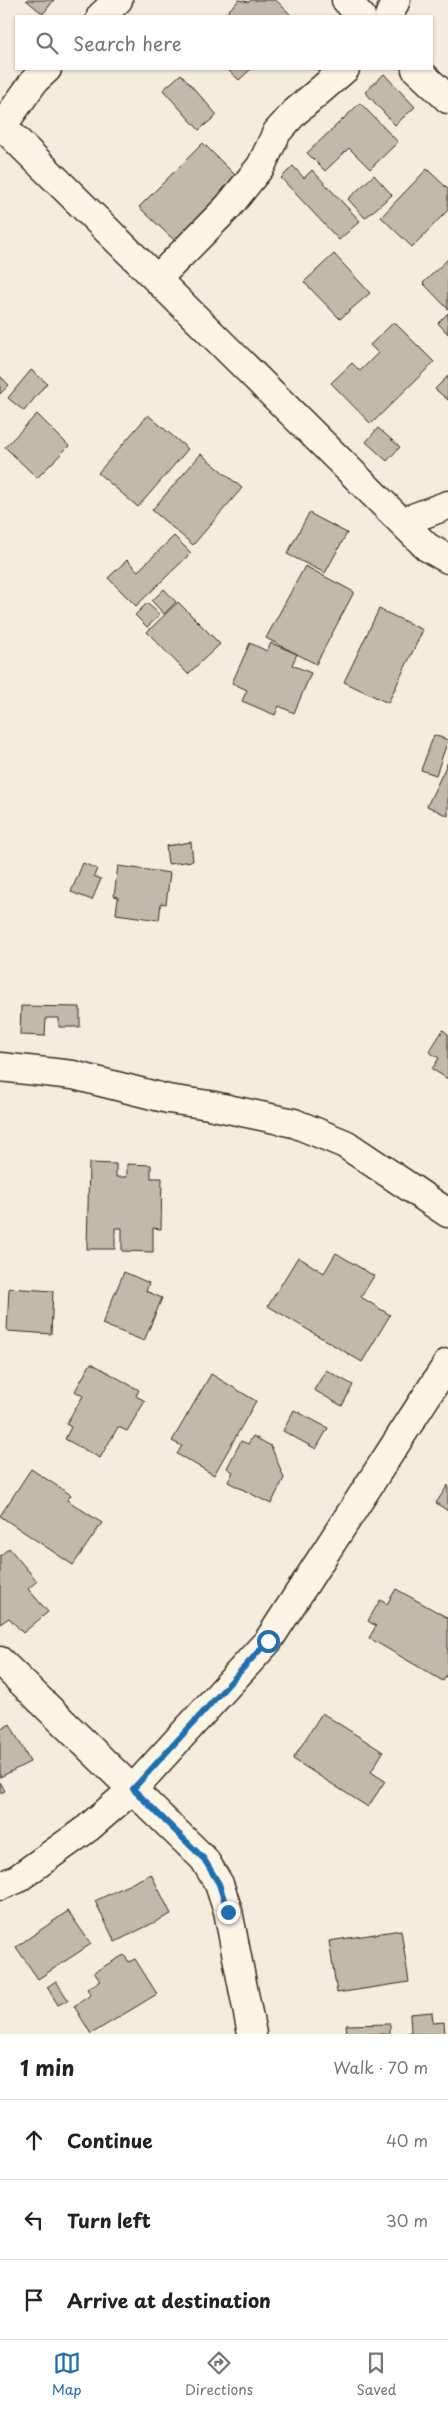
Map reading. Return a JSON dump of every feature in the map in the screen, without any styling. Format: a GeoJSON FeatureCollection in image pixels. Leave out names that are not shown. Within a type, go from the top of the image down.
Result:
{"type":"FeatureCollection","features":[{"type":"Feature","properties":{"kind":"street"},"geometry":{"type":"LineString","coordinates":[[102,15],[118,0]]}},
{"type":"Feature","properties":{"kind":"street"},"geometry":{"type":"LineString","coordinates":[[346,0],[360,15]]}},
{"type":"Feature","properties":{"kind":"street"},"geometry":{"type":"LineString","coordinates":[[388,15],[396,0]]}},
{"type":"Feature","properties":{"kind":"street"},"geometry":{"type":"LineString","coordinates":[[45,70],[35,80],[0,126],[427,547],[448,559]]}},
{"type":"Feature","properties":{"kind":"street"},"geometry":{"type":"LineString","coordinates":[[156,279],[228,207],[261,166],[277,132],[295,112],[344,70]]}},
{"type":"Feature","properties":{"kind":"street"},"geometry":{"type":"LineString","coordinates":[[417,70],[448,99]]}},
{"type":"Feature","properties":{"kind":"street"},"geometry":{"type":"LineString","coordinates":[[402,522],[448,505]]}},
{"type":"Feature","properties":{"kind":"street"},"geometry":{"type":"LineString","coordinates":[[0,1066],[72,1075],[168,1099],[209,1104],[294,1123],[345,1144],[448,1213]]}},
{"type":"Feature","properties":{"kind":"street"},"geometry":{"type":"LineString","coordinates":[[0,1886],[17,1879],[88,1828],[133,1789],[268,1641],[448,1363]]}},
{"type":"Feature","properties":{"kind":"street"},"geometry":{"type":"LineString","coordinates":[[0,1661],[204,1859],[219,1884],[228,1912],[252,2034]]}},
{"type":"Feature","properties":{"kind":"building"},"geometry":{"type":"Polygon","coordinates":[[[26,0],[54,0],[43,14],[26,0]]]}},
{"type":"Feature","properties":{"kind":"building"},"geometry":{"type":"Polygon","coordinates":[[[239,0],[249,2],[251,0],[276,0],[291,15],[224,15],[239,0]]]}},
{"type":"Feature","properties":{"kind":"building"},"geometry":{"type":"Polygon","coordinates":[[[228,70],[250,70],[239,80],[228,70]]]}},
{"type":"Feature","properties":{"kind":"building"},"geometry":{"type":"Polygon","coordinates":[[[181,74],[217,115],[199,130],[163,90],[181,74]]]}},
{"type":"Feature","properties":{"kind":"building"},"geometry":{"type":"Polygon","coordinates":[[[384,74],[415,107],[395,125],[365,92],[384,74]]]}},
{"type":"Feature","properties":{"kind":"building"},"geometry":{"type":"Polygon","coordinates":[[[360,103],[398,142],[370,169],[349,148],[325,171],[307,153],[360,103]]]}},
{"type":"Feature","properties":{"kind":"building"},"geometry":{"type":"Polygon","coordinates":[[[203,143],[240,180],[177,243],[139,207],[203,143]]]}},
{"type":"Feature","properties":{"kind":"building"},"geometry":{"type":"Polygon","coordinates":[[[293,166],[304,178],[312,170],[360,221],[339,240],[281,178],[293,166]]]}},
{"type":"Feature","properties":{"kind":"building"},"geometry":{"type":"Polygon","coordinates":[[[427,169],[448,189],[448,210],[412,247],[381,217],[427,169]]]}},
{"type":"Feature","properties":{"kind":"building"},"geometry":{"type":"Polygon","coordinates":[[[374,175],[392,195],[365,218],[348,199],[374,175]]]}},
{"type":"Feature","properties":{"kind":"building"},"geometry":{"type":"Polygon","coordinates":[[[334,254],[370,293],[340,319],[304,282],[334,254]]]}},
{"type":"Feature","properties":{"kind":"building"},"geometry":{"type":"Polygon","coordinates":[[[448,259],[448,309],[423,283],[448,259]]]}},
{"type":"Feature","properties":{"kind":"building"},"geometry":{"type":"Polygon","coordinates":[[[448,313],[448,334],[438,323],[448,313]]]}},
{"type":"Feature","properties":{"kind":"building"},"geometry":{"type":"Polygon","coordinates":[[[394,322],[434,362],[371,424],[331,383],[352,363],[360,371],[378,353],[370,345],[394,322]]]}},
{"type":"Feature","properties":{"kind":"building"},"geometry":{"type":"Polygon","coordinates":[[[31,370],[47,383],[24,411],[8,398],[31,370]]]}},
{"type":"Feature","properties":{"kind":"building"},"geometry":{"type":"Polygon","coordinates":[[[0,376],[9,385],[0,394],[0,376]]]}},
{"type":"Feature","properties":{"kind":"building"},"geometry":{"type":"Polygon","coordinates":[[[448,376],[448,400],[435,389],[448,376]]]}},
{"type":"Feature","properties":{"kind":"building"},"geometry":{"type":"Polygon","coordinates":[[[37,414],[69,446],[37,478],[5,447],[37,414]]]}},
{"type":"Feature","properties":{"kind":"building"},"geometry":{"type":"Polygon","coordinates":[[[148,415],[188,449],[138,507],[98,473],[148,415]]]}},
{"type":"Feature","properties":{"kind":"building"},"geometry":{"type":"Polygon","coordinates":[[[378,428],[400,447],[387,461],[366,442],[378,428]]]}},
{"type":"Feature","properties":{"kind":"building"},"geometry":{"type":"Polygon","coordinates":[[[201,454],[242,488],[193,545],[152,510],[201,454]]]}},
{"type":"Feature","properties":{"kind":"building"},"geometry":{"type":"Polygon","coordinates":[[[309,513],[347,533],[325,573],[287,554],[309,513]]]}},
{"type":"Feature","properties":{"kind":"building"},"geometry":{"type":"Polygon","coordinates":[[[174,536],[191,553],[136,606],[108,578],[127,560],[138,571],[174,536]]]}},
{"type":"Feature","properties":{"kind":"building"},"geometry":{"type":"Polygon","coordinates":[[[305,566],[354,592],[316,664],[266,638],[305,566]]]}},
{"type":"Feature","properties":{"kind":"building"},"geometry":{"type":"Polygon","coordinates":[[[164,589],[176,602],[164,614],[152,601],[164,589]]]}},
{"type":"Feature","properties":{"kind":"building"},"geometry":{"type":"Polygon","coordinates":[[[178,602],[220,644],[188,674],[147,632],[178,602]]]}},
{"type":"Feature","properties":{"kind":"building"},"geometry":{"type":"Polygon","coordinates":[[[147,603],[160,615],[147,627],[135,615],[147,603]]]}},
{"type":"Feature","properties":{"kind":"building"},"geometry":{"type":"Polygon","coordinates":[[[379,609],[423,630],[388,703],[344,682],[379,609]]]}},
{"type":"Feature","properties":{"kind":"building"},"geometry":{"type":"Polygon","coordinates":[[[250,643],[267,651],[271,643],[297,654],[292,665],[311,673],[294,713],[279,706],[275,715],[242,701],[247,690],[232,683],[250,643]]]}},
{"type":"Feature","properties":{"kind":"building"},"geometry":{"type":"Polygon","coordinates":[[[434,735],[448,740],[436,775],[421,770],[434,735]]]}},
{"type":"Feature","properties":{"kind":"building"},"geometry":{"type":"Polygon","coordinates":[[[448,762],[448,816],[427,806],[448,762]]]}},
{"type":"Feature","properties":{"kind":"building"},"geometry":{"type":"Polygon","coordinates":[[[191,842],[193,861],[168,864],[166,846],[191,842]]]}},
{"type":"Feature","properties":{"kind":"building"},"geometry":{"type":"Polygon","coordinates":[[[83,863],[97,869],[94,876],[101,879],[92,900],[71,892],[83,863]]]}},
{"type":"Feature","properties":{"kind":"building"},"geometry":{"type":"Polygon","coordinates":[[[118,866],[170,873],[166,904],[161,903],[159,920],[116,914],[118,897],[114,896],[118,866]]]}},
{"type":"Feature","properties":{"kind":"building"},"geometry":{"type":"Polygon","coordinates":[[[21,1006],[80,1007],[80,1027],[59,1027],[59,1018],[46,1018],[45,1036],[20,1035],[21,1006]]]}},
{"type":"Feature","properties":{"kind":"building"},"geometry":{"type":"Polygon","coordinates":[[[443,1030],[448,1034],[448,1079],[432,1069],[439,1058],[429,1052],[443,1030]]]}},
{"type":"Feature","properties":{"kind":"building"},"geometry":{"type":"Polygon","coordinates":[[[89,1163],[116,1164],[116,1177],[127,1177],[127,1164],[151,1165],[151,1178],[162,1178],[161,1229],[153,1228],[153,1252],[122,1251],[122,1228],[115,1228],[115,1249],[87,1249],[89,1163]]]}},
{"type":"Feature","properties":{"kind":"building"},"geometry":{"type":"Polygon","coordinates":[[[336,1253],[374,1276],[361,1297],[390,1315],[362,1362],[268,1306],[298,1257],[324,1273],[336,1253]]]}},
{"type":"Feature","properties":{"kind":"building"},"geometry":{"type":"Polygon","coordinates":[[[124,1272],[149,1283],[146,1291],[162,1298],[144,1341],[102,1324],[124,1272]]]}},
{"type":"Feature","properties":{"kind":"building"},"geometry":{"type":"Polygon","coordinates":[[[9,1288],[53,1291],[51,1334],[7,1331],[9,1288]]]}},
{"type":"Feature","properties":{"kind":"building"},"geometry":{"type":"Polygon","coordinates":[[[91,1363],[139,1390],[136,1396],[145,1401],[127,1431],[118,1427],[100,1458],[65,1439],[71,1427],[66,1424],[83,1396],[75,1391],[91,1363]]]}},
{"type":"Feature","properties":{"kind":"building"},"geometry":{"type":"Polygon","coordinates":[[[326,1370],[353,1385],[342,1406],[314,1390],[326,1370]]]}},
{"type":"Feature","properties":{"kind":"building"},"geometry":{"type":"Polygon","coordinates":[[[211,1374],[256,1401],[214,1475],[177,1454],[182,1446],[172,1441],[211,1374]]]}},
{"type":"Feature","properties":{"kind":"building"},"geometry":{"type":"Polygon","coordinates":[[[294,1410],[328,1428],[316,1449],[283,1431],[294,1410]]]}},
{"type":"Feature","properties":{"kind":"building"},"geometry":{"type":"Polygon","coordinates":[[[253,1436],[271,1446],[284,1478],[271,1504],[228,1482],[233,1472],[227,1468],[241,1441],[248,1444],[253,1436]]]}},
{"type":"Feature","properties":{"kind":"building"},"geometry":{"type":"Polygon","coordinates":[[[31,1469],[71,1495],[67,1500],[102,1523],[73,1565],[0,1516],[31,1469]]]}},
{"type":"Feature","properties":{"kind":"building"},"geometry":{"type":"Polygon","coordinates":[[[448,1485],[448,1511],[436,1503],[448,1485]]]}},
{"type":"Feature","properties":{"kind":"building"},"geometry":{"type":"Polygon","coordinates":[[[9,1548],[37,1581],[28,1589],[48,1612],[23,1633],[9,1618],[0,1624],[0,1556],[9,1548]]]}},
{"type":"Feature","properties":{"kind":"building"},"geometry":{"type":"Polygon","coordinates":[[[396,1589],[448,1618],[448,1672],[443,1681],[369,1638],[376,1626],[368,1621],[380,1600],[387,1604],[396,1589]]]}},
{"type":"Feature","properties":{"kind":"building"},"geometry":{"type":"Polygon","coordinates":[[[322,1713],[383,1752],[371,1772],[385,1781],[368,1807],[293,1759],[322,1713]]]}},
{"type":"Feature","properties":{"kind":"building"},"geometry":{"type":"Polygon","coordinates":[[[10,1724],[30,1762],[0,1777],[0,1730],[10,1724]]]}},
{"type":"Feature","properties":{"kind":"building"},"geometry":{"type":"Polygon","coordinates":[[[0,1782],[5,1791],[0,1793],[0,1782]]]}},
{"type":"Feature","properties":{"kind":"building"},"geometry":{"type":"Polygon","coordinates":[[[151,1874],[171,1914],[115,1942],[95,1901],[151,1874]]]}},
{"type":"Feature","properties":{"kind":"building"},"geometry":{"type":"Polygon","coordinates":[[[68,1911],[91,1944],[38,1979],[16,1947],[68,1911]]]}},
{"type":"Feature","properties":{"kind":"building"},"geometry":{"type":"Polygon","coordinates":[[[401,1930],[409,1982],[337,1993],[329,1941],[401,1930]]]}},
{"type":"Feature","properties":{"kind":"building"},"geometry":{"type":"Polygon","coordinates":[[[124,1955],[129,1962],[135,1959],[157,1994],[91,2034],[74,2006],[91,1995],[87,1989],[100,1981],[94,1972],[124,1955]]]}},
{"type":"Feature","properties":{"kind":"building"},"geometry":{"type":"Polygon","coordinates":[[[56,1981],[68,2000],[58,2005],[47,1987],[56,1981]]]}},
{"type":"Feature","properties":{"kind":"building"},"geometry":{"type":"Polygon","coordinates":[[[432,2012],[433,2023],[444,2022],[445,2034],[404,2034],[411,2032],[410,2014],[432,2012]]]}},
{"type":"Feature","properties":{"kind":"building"},"geometry":{"type":"Polygon","coordinates":[[[390,2024],[390,2034],[347,2034],[346,2025],[390,2024]]]}},
{"type":"Feature","properties":{"kind":"route"},"geometry":{"type":"LineString","coordinates":[[228,1912],[219,1884],[204,1859],[183,1836],[133,1789],[268,1641]]}}]}
